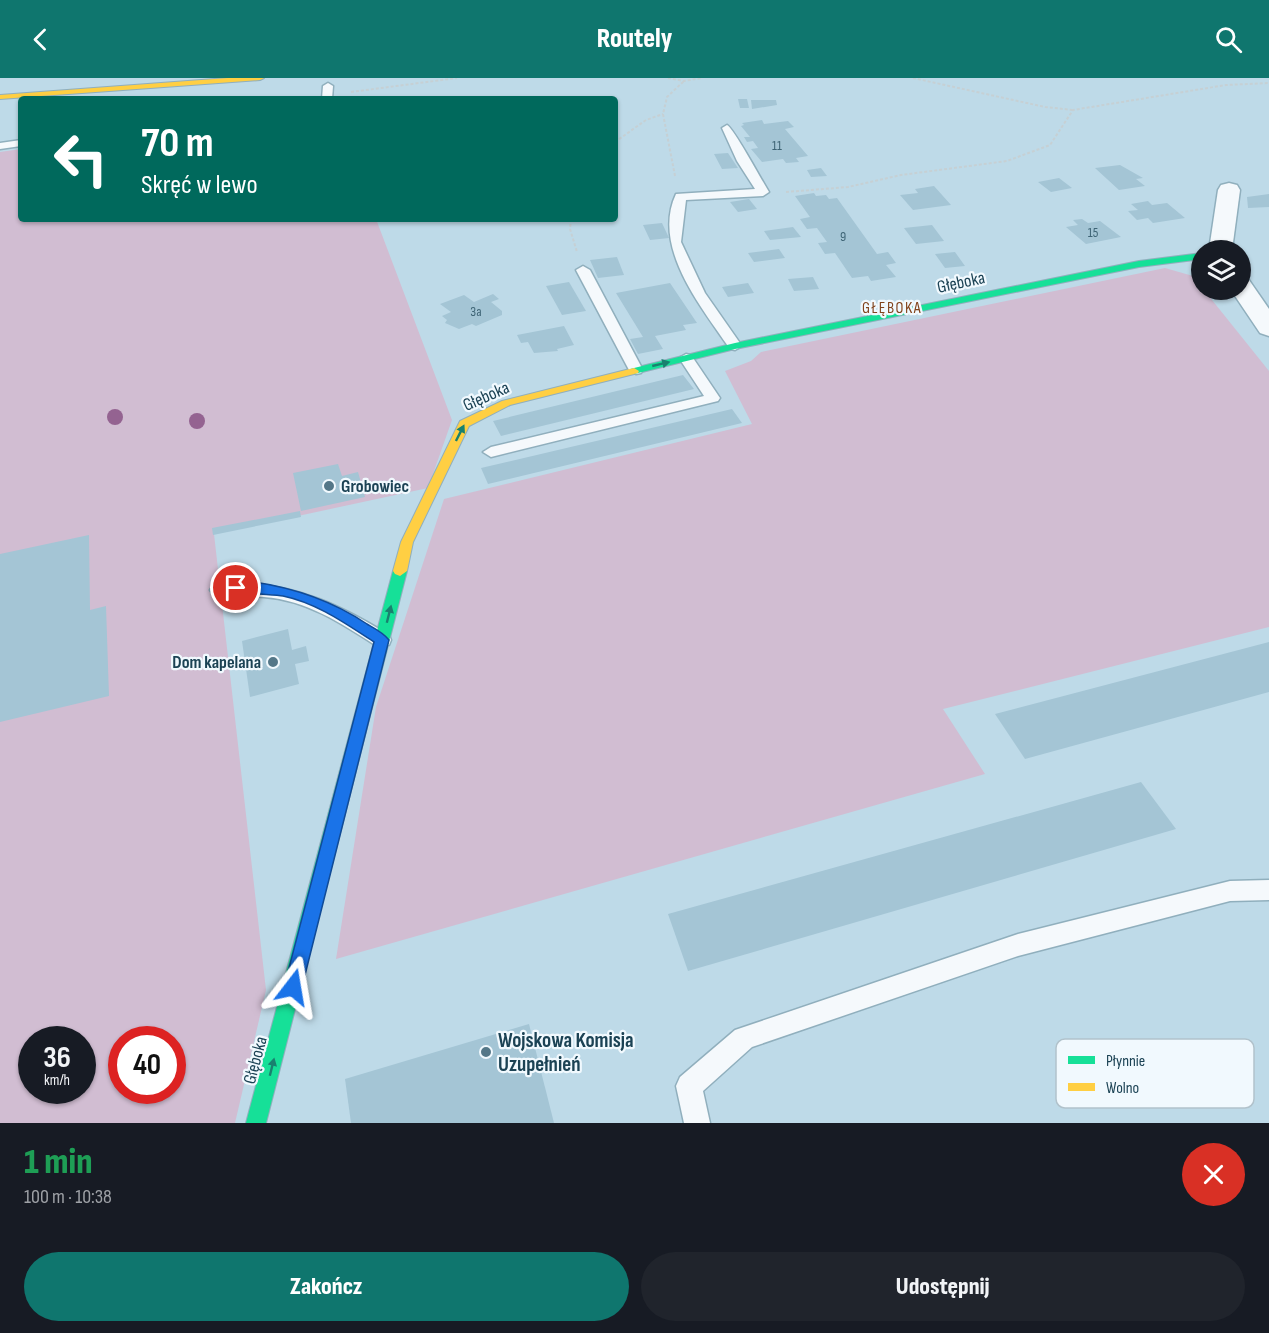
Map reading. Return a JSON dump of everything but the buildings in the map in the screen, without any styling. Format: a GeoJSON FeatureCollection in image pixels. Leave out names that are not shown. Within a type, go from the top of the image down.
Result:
{"type":"FeatureCollection","features":[{"type":"Feature","properties":{"kind":"street"},"geometry":{"type":"LineString","coordinates":[[0,97],[260,78]]}},
{"type":"Feature","properties":{"kind":"street"},"geometry":{"type":"LineString","coordinates":[[1222,240],[1229,190]]}},
{"type":"Feature","properties":{"kind":"street","name":"Głęboka"},"geometry":{"type":"LineString","coordinates":[[256,1123],[407,542],[464,424],[506,403],[735,346],[1139,264],[1191,257]]}},
{"type":"Feature","properties":{"kind":"street"},"geometry":{"type":"LineString","coordinates":[[1250,300],[1269,328]]}},
{"type":"Feature","properties":{"kind":"lane"},"geometry":{"type":"LineString","coordinates":[[727,128],[743,161],[763,192],[680,197],[675,242],[698,292],[735,346]]}},
{"type":"Feature","properties":{"kind":"lane"},"geometry":{"type":"LineString","coordinates":[[0,146],[18,143]]}},
{"type":"Feature","properties":{"kind":"lane"},"geometry":{"type":"LineString","coordinates":[[583,270],[636,370]]}},
{"type":"Feature","properties":{"kind":"lane"},"geometry":{"type":"LineString","coordinates":[[490,452],[713,398],[686,358]]}},
{"type":"Feature","properties":{"kind":"lane"},"geometry":{"type":"LineString","coordinates":[[219,590],[254,587],[286,592],[344,616],[382,640]]}},
{"type":"Feature","properties":{"kind":"lane"},"geometry":{"type":"LineString","coordinates":[[696,1123],[689,1086],[744,1038],[1018,945],[1230,891],[1269,890]]}},
{"type":"Feature","properties":{"kind":"path"},"geometry":{"type":"LineString","coordinates":[[328,93],[458,78]]}},
{"type":"Feature","properties":{"kind":"path"},"geometry":{"type":"LineString","coordinates":[[668,78],[684,81],[702,78]]}},
{"type":"Feature","properties":{"kind":"path"},"geometry":{"type":"LineString","coordinates":[[913,78],[1045,107],[1073,110],[1226,85],[1269,83]]}},
{"type":"Feature","properties":{"kind":"path"},"geometry":{"type":"LineString","coordinates":[[680,197],[663,114],[666,96],[684,81]]}},
{"type":"Feature","properties":{"kind":"path"},"geometry":{"type":"LineString","coordinates":[[763,192],[848,187],[901,175],[1007,161],[1050,145],[1073,110]]}},
{"type":"Feature","properties":{"kind":"path"},"geometry":{"type":"LineString","coordinates":[[618,140],[646,120],[663,114]]}},
{"type":"Feature","properties":{"kind":"path"},"geometry":{"type":"LineString","coordinates":[[571,222],[570,229],[583,270]]}},
{"type":"Feature","properties":{"kind":"shaded area"},"geometry":{"type":"Polygon","coordinates":[[[18,149],[18,222],[377,222],[452,420],[428,488],[214,534],[266,990],[235,1123],[0,1123],[0,152],[18,149]]]}},
{"type":"Feature","properties":{"kind":"shaded area"},"geometry":{"type":"Polygon","coordinates":[[[1165,268],[1191,275],[1191,300],[1212,300],[1269,371],[1269,627],[943,709],[985,774],[336,959],[376,707],[444,499],[752,424],[725,371],[751,361],[761,352],[1165,268]]]}},
{"type":"Feature","properties":{"kind":"traffic: fast"},"geometry":{"type":"LineString","coordinates":[[634,371],[735,346],[1139,264],[1191,257]]}},
{"type":"Feature","properties":{"kind":"traffic: fast"},"geometry":{"type":"LineString","coordinates":[[256,1123],[400,571]]}},
{"type":"Feature","properties":{"kind":"traffic: slow"},"geometry":{"type":"LineString","coordinates":[[0,97],[260,78]]}},
{"type":"Feature","properties":{"kind":"traffic: slow"},"geometry":{"type":"LineString","coordinates":[[400,571],[407,542],[464,424],[506,403],[634,371]]}},
{"type":"Feature","properties":{"kind":"place","name":"Grobowiec"},"geometry":{"type":"Point","coordinates":[329,486]}},
{"type":"Feature","properties":{"kind":"place","name":"Dom kapelana"},"geometry":{"type":"Point","coordinates":[273,662]}},
{"type":"Feature","properties":{"kind":"place","name":"Wojskowa Komisja Uzupełnień"},"geometry":{"type":"Point","coordinates":[486,1052]}},
{"type":"Feature","properties":{"kind":"district","name":"GŁĘBOKA"},"geometry":{"type":"Point","coordinates":[892,307]}},
{"type":"Feature","properties":{"kind":"route"},"geometry":{"type":"LineString","coordinates":[[236,588],[254,587],[286,592],[316,602],[344,616],[382,640],[293,987]]}}]}
